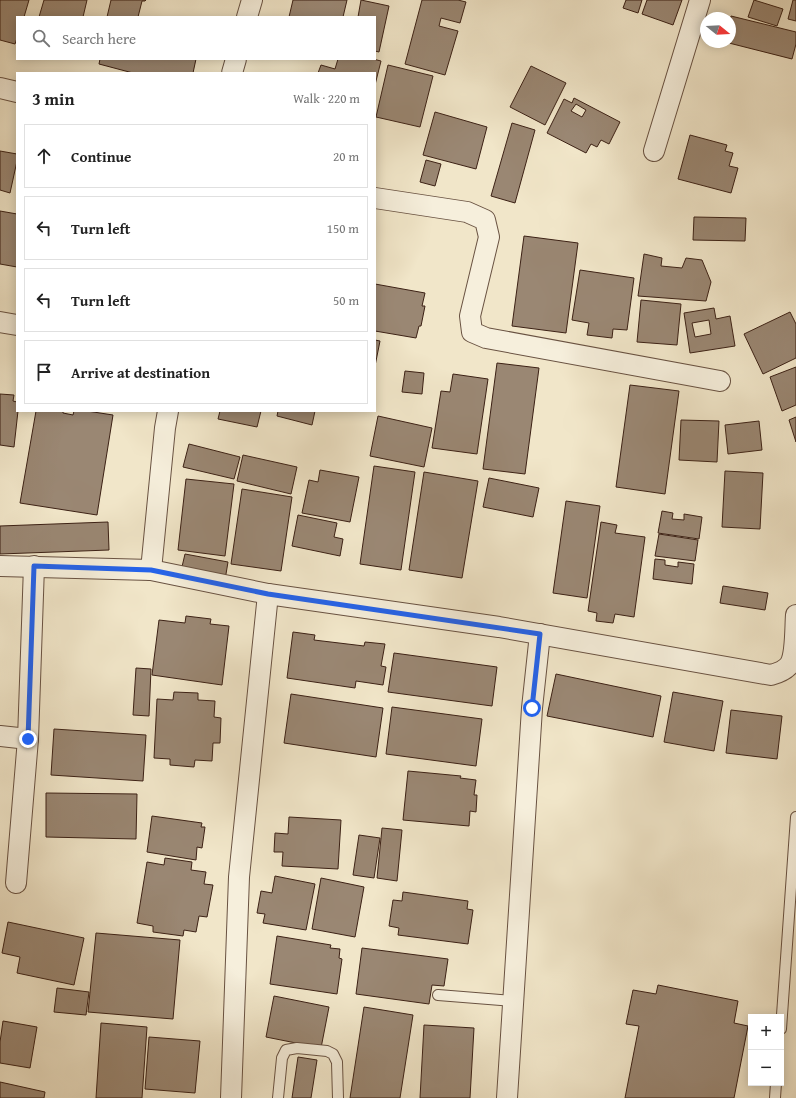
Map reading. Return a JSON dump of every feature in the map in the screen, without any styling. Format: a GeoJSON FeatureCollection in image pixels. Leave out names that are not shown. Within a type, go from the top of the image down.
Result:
{"type":"FeatureCollection","features":[{"type":"Feature","properties":{"kind":"street"},"geometry":{"type":"LineString","coordinates":[[247,16],[252,0]]}},
{"type":"Feature","properties":{"kind":"street"},"geometry":{"type":"LineString","coordinates":[[654,151],[700,0]]}},
{"type":"Feature","properties":{"kind":"street"},"geometry":{"type":"LineString","coordinates":[[232,72],[236,60]]}},
{"type":"Feature","properties":{"kind":"street"},"geometry":{"type":"LineString","coordinates":[[0,88],[16,92]]}},
{"type":"Feature","properties":{"kind":"street"},"geometry":{"type":"LineString","coordinates":[[376,198],[467,212],[485,220],[489,237],[470,316],[472,332],[486,338],[720,381]]}},
{"type":"Feature","properties":{"kind":"street"},"geometry":{"type":"LineString","coordinates":[[0,322],[16,325]]}},
{"type":"Feature","properties":{"kind":"street"},"geometry":{"type":"LineString","coordinates":[[151,570],[168,412]]}},
{"type":"Feature","properties":{"kind":"street"},"geometry":{"type":"LineString","coordinates":[[0,566],[151,570],[268,594],[540,634],[771,674],[778,673],[790,665],[796,636],[796,615]]}},
{"type":"Feature","properties":{"kind":"street"},"geometry":{"type":"LineString","coordinates":[[16,882],[28,739],[34,566]]}},
{"type":"Feature","properties":{"kind":"street"},"geometry":{"type":"LineString","coordinates":[[232,1098],[239,877],[268,594]]}},
{"type":"Feature","properties":{"kind":"street"},"geometry":{"type":"LineString","coordinates":[[507,1098],[532,708],[540,634]]}},
{"type":"Feature","properties":{"kind":"street"},"geometry":{"type":"LineString","coordinates":[[0,736],[28,739]]}},
{"type":"Feature","properties":{"kind":"lane"},"geometry":{"type":"LineString","coordinates":[[783,1014],[792,938],[796,817]]}},
{"type":"Feature","properties":{"kind":"lane"},"geometry":{"type":"LineString","coordinates":[[438,995],[513,1001]]}},
{"type":"Feature","properties":{"kind":"lane"},"geometry":{"type":"LineString","coordinates":[[278,1098],[282,1058],[286,1050],[298,1048],[327,1051],[333,1054],[337,1062],[338,1098]]}},
{"type":"Feature","properties":{"kind":"lane"},"geometry":{"type":"LineString","coordinates":[[775,1098],[776,1086]]}},
{"type":"Feature","properties":{"kind":"building"},"geometry":{"type":"Polygon","coordinates":[[[0,0],[29,0],[24,16],[16,16],[15,44],[0,40],[0,0]]]}},
{"type":"Feature","properties":{"kind":"building"},"geometry":{"type":"Polygon","coordinates":[[[44,0],[87,0],[83,16],[39,16],[44,0]]]}},
{"type":"Feature","properties":{"kind":"building"},"geometry":{"type":"Polygon","coordinates":[[[111,0],[146,0],[142,1],[138,16],[107,16],[111,0]]]}},
{"type":"Feature","properties":{"kind":"building"},"geometry":{"type":"Polygon","coordinates":[[[293,0],[347,0],[343,16],[289,16],[293,0]]]}},
{"type":"Feature","properties":{"kind":"building"},"geometry":{"type":"Polygon","coordinates":[[[361,0],[389,6],[379,52],[376,51],[376,16],[358,16],[361,0]]]}},
{"type":"Feature","properties":{"kind":"building"},"geometry":{"type":"Polygon","coordinates":[[[422,0],[458,0],[466,2],[460,23],[441,18],[439,26],[458,31],[445,75],[405,64],[422,0]]]}},
{"type":"Feature","properties":{"kind":"building"},"geometry":{"type":"Polygon","coordinates":[[[626,0],[642,0],[638,13],[623,8],[626,0]]]}},
{"type":"Feature","properties":{"kind":"building"},"geometry":{"type":"Polygon","coordinates":[[[647,0],[682,0],[673,25],[642,14],[647,0]]]}},
{"type":"Feature","properties":{"kind":"building"},"geometry":{"type":"Polygon","coordinates":[[[754,0],[783,9],[777,26],[748,17],[754,0]]]}},
{"type":"Feature","properties":{"kind":"building"},"geometry":{"type":"Polygon","coordinates":[[[793,0],[796,0],[796,21],[788,19],[793,0]]]}},
{"type":"Feature","properties":{"kind":"building"},"geometry":{"type":"Polygon","coordinates":[[[736,17],[796,32],[796,44],[792,59],[736,45],[736,17]]]}},
{"type":"Feature","properties":{"kind":"building"},"geometry":{"type":"Polygon","coordinates":[[[100,60],[196,60],[193,72],[129,72],[99,64],[100,60]]]}},
{"type":"Feature","properties":{"kind":"building"},"geometry":{"type":"Polygon","coordinates":[[[338,60],[381,61],[376,81],[376,72],[318,72],[321,65],[335,69],[338,60]]]}},
{"type":"Feature","properties":{"kind":"building"},"geometry":{"type":"Polygon","coordinates":[[[388,65],[433,76],[420,127],[376,117],[388,65]]]}},
{"type":"Feature","properties":{"kind":"building"},"geometry":{"type":"Polygon","coordinates":[[[531,66],[566,83],[545,125],[510,107],[531,66]]]}},
{"type":"Feature","properties":{"kind":"building"},"geometry":{"type":"Polygon","coordinates":[[[574,98],[620,122],[609,144],[601,140],[597,147],[591,144],[586,153],[547,133],[564,99],[572,103],[574,98]],[[576,104],[571,111],[582,117],[586,110],[576,104]]]}},
{"type":"Feature","properties":{"kind":"building"},"geometry":{"type":"Polygon","coordinates":[[[435,112],[487,127],[476,169],[423,155],[435,112]]]}},
{"type":"Feature","properties":{"kind":"building"},"geometry":{"type":"Polygon","coordinates":[[[512,123],[535,130],[515,203],[491,196],[512,123]]]}},
{"type":"Feature","properties":{"kind":"building"},"geometry":{"type":"Polygon","coordinates":[[[690,135],[727,145],[725,151],[733,153],[729,166],[738,168],[731,193],[678,179],[690,135]]]}},
{"type":"Feature","properties":{"kind":"building"},"geometry":{"type":"Polygon","coordinates":[[[0,151],[16,154],[16,166],[10,193],[0,190],[0,151]]]}},
{"type":"Feature","properties":{"kind":"building"},"geometry":{"type":"Polygon","coordinates":[[[426,160],[441,164],[435,186],[420,182],[426,160]]]}},
{"type":"Feature","properties":{"kind":"building"},"geometry":{"type":"Polygon","coordinates":[[[0,211],[16,214],[16,267],[0,264],[0,211]]]}},
{"type":"Feature","properties":{"kind":"building"},"geometry":{"type":"Polygon","coordinates":[[[694,217],[746,218],[745,241],[693,240],[694,217]]]}},
{"type":"Feature","properties":{"kind":"building"},"geometry":{"type":"Polygon","coordinates":[[[524,236],[578,243],[566,333],[512,326],[524,236]]]}},
{"type":"Feature","properties":{"kind":"building"},"geometry":{"type":"Polygon","coordinates":[[[644,254],[662,258],[661,266],[682,268],[686,258],[702,260],[711,282],[706,301],[638,296],[644,254]]]}},
{"type":"Feature","properties":{"kind":"building"},"geometry":{"type":"Polygon","coordinates":[[[580,270],[634,278],[627,330],[613,329],[612,338],[587,335],[589,323],[572,320],[580,270]]]}},
{"type":"Feature","properties":{"kind":"building"},"geometry":{"type":"Polygon","coordinates":[[[376,284],[425,293],[422,306],[425,306],[421,326],[419,326],[416,338],[376,331],[376,284]]]}},
{"type":"Feature","properties":{"kind":"building"},"geometry":{"type":"Polygon","coordinates":[[[641,300],[681,304],[677,345],[637,342],[641,300]]]}},
{"type":"Feature","properties":{"kind":"building"},"geometry":{"type":"Polygon","coordinates":[[[714,308],[716,319],[730,316],[735,346],[690,353],[684,313],[714,308]],[[709,320],[692,323],[695,337],[711,334],[709,320]]]}},
{"type":"Feature","properties":{"kind":"building"},"geometry":{"type":"Polygon","coordinates":[[[790,312],[796,324],[796,358],[763,374],[744,334],[790,312]]]}},
{"type":"Feature","properties":{"kind":"building"},"geometry":{"type":"Polygon","coordinates":[[[376,340],[380,341],[376,361],[376,340]]]}},
{"type":"Feature","properties":{"kind":"building"},"geometry":{"type":"Polygon","coordinates":[[[497,363],[539,368],[525,474],[483,469],[497,363]]]}},
{"type":"Feature","properties":{"kind":"building"},"geometry":{"type":"Polygon","coordinates":[[[796,367],[796,405],[782,411],[770,377],[796,367]]]}},
{"type":"Feature","properties":{"kind":"building"},"geometry":{"type":"Polygon","coordinates":[[[405,371],[424,373],[422,394],[402,392],[405,371]]]}},
{"type":"Feature","properties":{"kind":"building"},"geometry":{"type":"Polygon","coordinates":[[[453,374],[488,379],[477,454],[432,448],[441,391],[450,392],[453,374]]]}},
{"type":"Feature","properties":{"kind":"building"},"geometry":{"type":"Polygon","coordinates":[[[630,385],[679,391],[665,494],[616,487],[630,385]]]}},
{"type":"Feature","properties":{"kind":"building"},"geometry":{"type":"Polygon","coordinates":[[[0,394],[14,395],[13,401],[16,402],[16,412],[18,412],[14,447],[0,445],[0,394]]]}},
{"type":"Feature","properties":{"kind":"building"},"geometry":{"type":"Polygon","coordinates":[[[36,412],[63,412],[73,415],[74,412],[94,412],[113,415],[97,515],[20,503],[36,412]]]}},
{"type":"Feature","properties":{"kind":"building"},"geometry":{"type":"Polygon","coordinates":[[[220,412],[261,412],[257,427],[218,419],[220,412]]]}},
{"type":"Feature","properties":{"kind":"building"},"geometry":{"type":"Polygon","coordinates":[[[278,412],[315,412],[312,425],[277,416],[278,412]]]}},
{"type":"Feature","properties":{"kind":"building"},"geometry":{"type":"Polygon","coordinates":[[[378,416],[432,428],[424,467],[370,456],[378,416]]]}},
{"type":"Feature","properties":{"kind":"building"},"geometry":{"type":"Polygon","coordinates":[[[796,417],[796,442],[789,420],[796,417]]]}},
{"type":"Feature","properties":{"kind":"building"},"geometry":{"type":"Polygon","coordinates":[[[681,420],[719,421],[717,462],[679,460],[681,420]]]}},
{"type":"Feature","properties":{"kind":"building"},"geometry":{"type":"Polygon","coordinates":[[[759,421],[762,450],[728,454],[725,425],[759,421]]]}},
{"type":"Feature","properties":{"kind":"building"},"geometry":{"type":"Polygon","coordinates":[[[189,444],[240,457],[234,479],[183,467],[189,444]]]}},
{"type":"Feature","properties":{"kind":"building"},"geometry":{"type":"Polygon","coordinates":[[[243,455],[297,467],[291,494],[237,481],[243,455]]]}},
{"type":"Feature","properties":{"kind":"building"},"geometry":{"type":"Polygon","coordinates":[[[374,466],[415,472],[401,570],[360,564],[374,466]]]}},
{"type":"Feature","properties":{"kind":"building"},"geometry":{"type":"Polygon","coordinates":[[[320,470],[359,477],[350,522],[302,513],[309,480],[318,482],[320,470]]]}},
{"type":"Feature","properties":{"kind":"building"},"geometry":{"type":"Polygon","coordinates":[[[725,471],[763,473],[760,529],[722,527],[725,471]]]}},
{"type":"Feature","properties":{"kind":"building"},"geometry":{"type":"Polygon","coordinates":[[[424,472],[478,481],[462,578],[409,570],[424,472]]]}},
{"type":"Feature","properties":{"kind":"building"},"geometry":{"type":"Polygon","coordinates":[[[489,478],[539,488],[533,517],[483,507],[489,478]]]}},
{"type":"Feature","properties":{"kind":"building"},"geometry":{"type":"Polygon","coordinates":[[[186,479],[234,484],[225,556],[178,550],[186,479]]]}},
{"type":"Feature","properties":{"kind":"building"},"geometry":{"type":"Polygon","coordinates":[[[242,489],[292,497],[281,571],[231,564],[242,489]]]}},
{"type":"Feature","properties":{"kind":"building"},"geometry":{"type":"Polygon","coordinates":[[[566,501],[600,506],[587,598],[553,593],[566,501]]]}},
{"type":"Feature","properties":{"kind":"building"},"geometry":{"type":"Polygon","coordinates":[[[662,511],[673,513],[672,519],[684,520],[684,514],[702,517],[699,539],[658,533],[662,511]]]}},
{"type":"Feature","properties":{"kind":"building"},"geometry":{"type":"Polygon","coordinates":[[[298,515],[337,523],[334,537],[343,539],[340,556],[292,546],[298,515]]]}},
{"type":"Feature","properties":{"kind":"building"},"geometry":{"type":"Polygon","coordinates":[[[108,522],[109,550],[0,554],[0,526],[108,522]]]}},
{"type":"Feature","properties":{"kind":"building"},"geometry":{"type":"Polygon","coordinates":[[[601,522],[617,525],[615,533],[645,537],[634,617],[615,614],[613,623],[596,621],[597,613],[588,611],[601,522]]]}},
{"type":"Feature","properties":{"kind":"building"},"geometry":{"type":"Polygon","coordinates":[[[659,534],[698,540],[695,561],[655,556],[659,534]]]}},
{"type":"Feature","properties":{"kind":"building"},"geometry":{"type":"Polygon","coordinates":[[[185,554],[228,562],[225,580],[181,571],[185,554]]]}},
{"type":"Feature","properties":{"kind":"building"},"geometry":{"type":"Polygon","coordinates":[[[655,559],[665,560],[665,565],[678,567],[678,562],[694,564],[692,584],[653,579],[655,559]]]}},
{"type":"Feature","properties":{"kind":"building"},"geometry":{"type":"Polygon","coordinates":[[[723,586],[768,593],[765,610],[720,603],[723,586]]]}},
{"type":"Feature","properties":{"kind":"building"},"geometry":{"type":"Polygon","coordinates":[[[186,616],[211,619],[210,624],[229,626],[222,685],[152,675],[159,620],[185,623],[186,616]]]}},
{"type":"Feature","properties":{"kind":"building"},"geometry":{"type":"Polygon","coordinates":[[[293,632],[315,635],[314,640],[364,646],[365,642],[385,644],[381,666],[386,667],[383,685],[356,681],[355,688],[287,678],[293,632]]]}},
{"type":"Feature","properties":{"kind":"building"},"geometry":{"type":"Polygon","coordinates":[[[394,653],[497,667],[492,706],[388,692],[394,653]]]}},
{"type":"Feature","properties":{"kind":"building"},"geometry":{"type":"Polygon","coordinates":[[[136,668],[151,669],[149,716],[133,715],[136,668]]]}},
{"type":"Feature","properties":{"kind":"building"},"geometry":{"type":"Polygon","coordinates":[[[556,674],[661,696],[653,737],[547,716],[556,674]]]}},
{"type":"Feature","properties":{"kind":"building"},"geometry":{"type":"Polygon","coordinates":[[[174,692],[198,693],[198,700],[215,701],[214,717],[221,718],[220,743],[213,743],[212,761],[195,760],[194,767],[170,765],[170,759],[154,758],[157,699],[173,700],[174,692]]]}},
{"type":"Feature","properties":{"kind":"building"},"geometry":{"type":"Polygon","coordinates":[[[673,692],[723,701],[714,751],[664,742],[673,692]]]}},
{"type":"Feature","properties":{"kind":"building"},"geometry":{"type":"Polygon","coordinates":[[[291,694],[383,708],[376,757],[284,743],[291,694]]]}},
{"type":"Feature","properties":{"kind":"building"},"geometry":{"type":"Polygon","coordinates":[[[392,707],[482,719],[476,766],[386,754],[392,707]]]}},
{"type":"Feature","properties":{"kind":"building"},"geometry":{"type":"Polygon","coordinates":[[[731,710],[782,716],[777,759],[726,753],[731,710]]]}},
{"type":"Feature","properties":{"kind":"building"},"geometry":{"type":"Polygon","coordinates":[[[54,729],[146,735],[143,781],[51,775],[54,729]]]}},
{"type":"Feature","properties":{"kind":"building"},"geometry":{"type":"Polygon","coordinates":[[[408,771],[461,776],[460,778],[476,780],[474,795],[477,795],[476,812],[470,811],[469,826],[403,820],[408,771]]]}},
{"type":"Feature","properties":{"kind":"building"},"geometry":{"type":"Polygon","coordinates":[[[46,793],[137,794],[136,839],[46,837],[46,793]]]}},
{"type":"Feature","properties":{"kind":"building"},"geometry":{"type":"Polygon","coordinates":[[[152,816],[202,823],[201,827],[205,827],[202,848],[197,847],[196,860],[147,852],[152,816]]]}},
{"type":"Feature","properties":{"kind":"building"},"geometry":{"type":"Polygon","coordinates":[[[289,817],[341,820],[338,869],[282,866],[283,852],[274,852],[275,833],[288,834],[289,817]]]}},
{"type":"Feature","properties":{"kind":"building"},"geometry":{"type":"Polygon","coordinates":[[[382,828],[402,830],[397,881],[377,878],[382,828]]]}},
{"type":"Feature","properties":{"kind":"building"},"geometry":{"type":"Polygon","coordinates":[[[359,835],[380,838],[374,878],[353,875],[359,835]]]}},
{"type":"Feature","properties":{"kind":"building"},"geometry":{"type":"Polygon","coordinates":[[[165,858],[192,862],[191,870],[206,872],[204,884],[213,885],[207,917],[199,916],[196,932],[184,930],[183,936],[153,932],[153,926],[137,923],[147,862],[164,865],[165,858]]]}},
{"type":"Feature","properties":{"kind":"building"},"geometry":{"type":"Polygon","coordinates":[[[275,876],[315,884],[306,930],[263,923],[265,914],[257,913],[261,891],[272,893],[275,876]]]}},
{"type":"Feature","properties":{"kind":"building"},"geometry":{"type":"Polygon","coordinates":[[[321,878],[364,887],[355,937],[312,929],[321,878]]]}},
{"type":"Feature","properties":{"kind":"building"},"geometry":{"type":"Polygon","coordinates":[[[403,892],[468,901],[467,909],[473,910],[468,944],[398,935],[399,928],[389,926],[393,900],[402,901],[403,892]]]}},
{"type":"Feature","properties":{"kind":"building"},"geometry":{"type":"Polygon","coordinates":[[[8,922],[84,938],[74,985],[17,973],[20,957],[2,953],[8,922]]]}},
{"type":"Feature","properties":{"kind":"building"},"geometry":{"type":"Polygon","coordinates":[[[96,933],[180,940],[173,1019],[88,1012],[96,933]]]}},
{"type":"Feature","properties":{"kind":"building"},"geometry":{"type":"Polygon","coordinates":[[[277,936],[331,945],[330,948],[340,949],[339,958],[342,959],[337,994],[270,984],[277,936]]]}},
{"type":"Feature","properties":{"kind":"building"},"geometry":{"type":"Polygon","coordinates":[[[362,948],[448,959],[444,986],[432,985],[429,1004],[356,994],[362,948]]]}},
{"type":"Feature","properties":{"kind":"building"},"geometry":{"type":"Polygon","coordinates":[[[658,985],[738,1001],[734,1023],[748,1026],[734,1098],[625,1098],[639,1026],[626,1024],[633,990],[656,994],[658,985]]]}},
{"type":"Feature","properties":{"kind":"building"},"geometry":{"type":"Polygon","coordinates":[[[57,988],[89,992],[86,1015],[54,1012],[57,988]]]}},
{"type":"Feature","properties":{"kind":"building"},"geometry":{"type":"Polygon","coordinates":[[[274,996],[329,1007],[321,1048],[266,1037],[274,996]]]}},
{"type":"Feature","properties":{"kind":"building"},"geometry":{"type":"Polygon","coordinates":[[[364,1007],[413,1015],[400,1098],[350,1098],[364,1007]]]}},
{"type":"Feature","properties":{"kind":"building"},"geometry":{"type":"Polygon","coordinates":[[[3,1021],[37,1027],[30,1068],[0,1063],[0,1042],[3,1021]]]}},
{"type":"Feature","properties":{"kind":"building"},"geometry":{"type":"Polygon","coordinates":[[[101,1023],[147,1027],[142,1098],[96,1098],[101,1023]]]}},
{"type":"Feature","properties":{"kind":"building"},"geometry":{"type":"Polygon","coordinates":[[[424,1025],[474,1028],[470,1098],[420,1098],[424,1025]]]}},
{"type":"Feature","properties":{"kind":"building"},"geometry":{"type":"Polygon","coordinates":[[[149,1037],[200,1041],[195,1093],[145,1089],[149,1037]]]}},
{"type":"Feature","properties":{"kind":"building"},"geometry":{"type":"Polygon","coordinates":[[[298,1057],[317,1060],[311,1098],[292,1098],[298,1057]]]}},
{"type":"Feature","properties":{"kind":"building"},"geometry":{"type":"Polygon","coordinates":[[[0,1082],[45,1092],[44,1098],[0,1098],[0,1082]]]}},
{"type":"Feature","properties":{"kind":"route"},"geometry":{"type":"LineString","coordinates":[[28,739],[34,566],[151,570],[268,594],[540,634],[532,708]]}}]}
